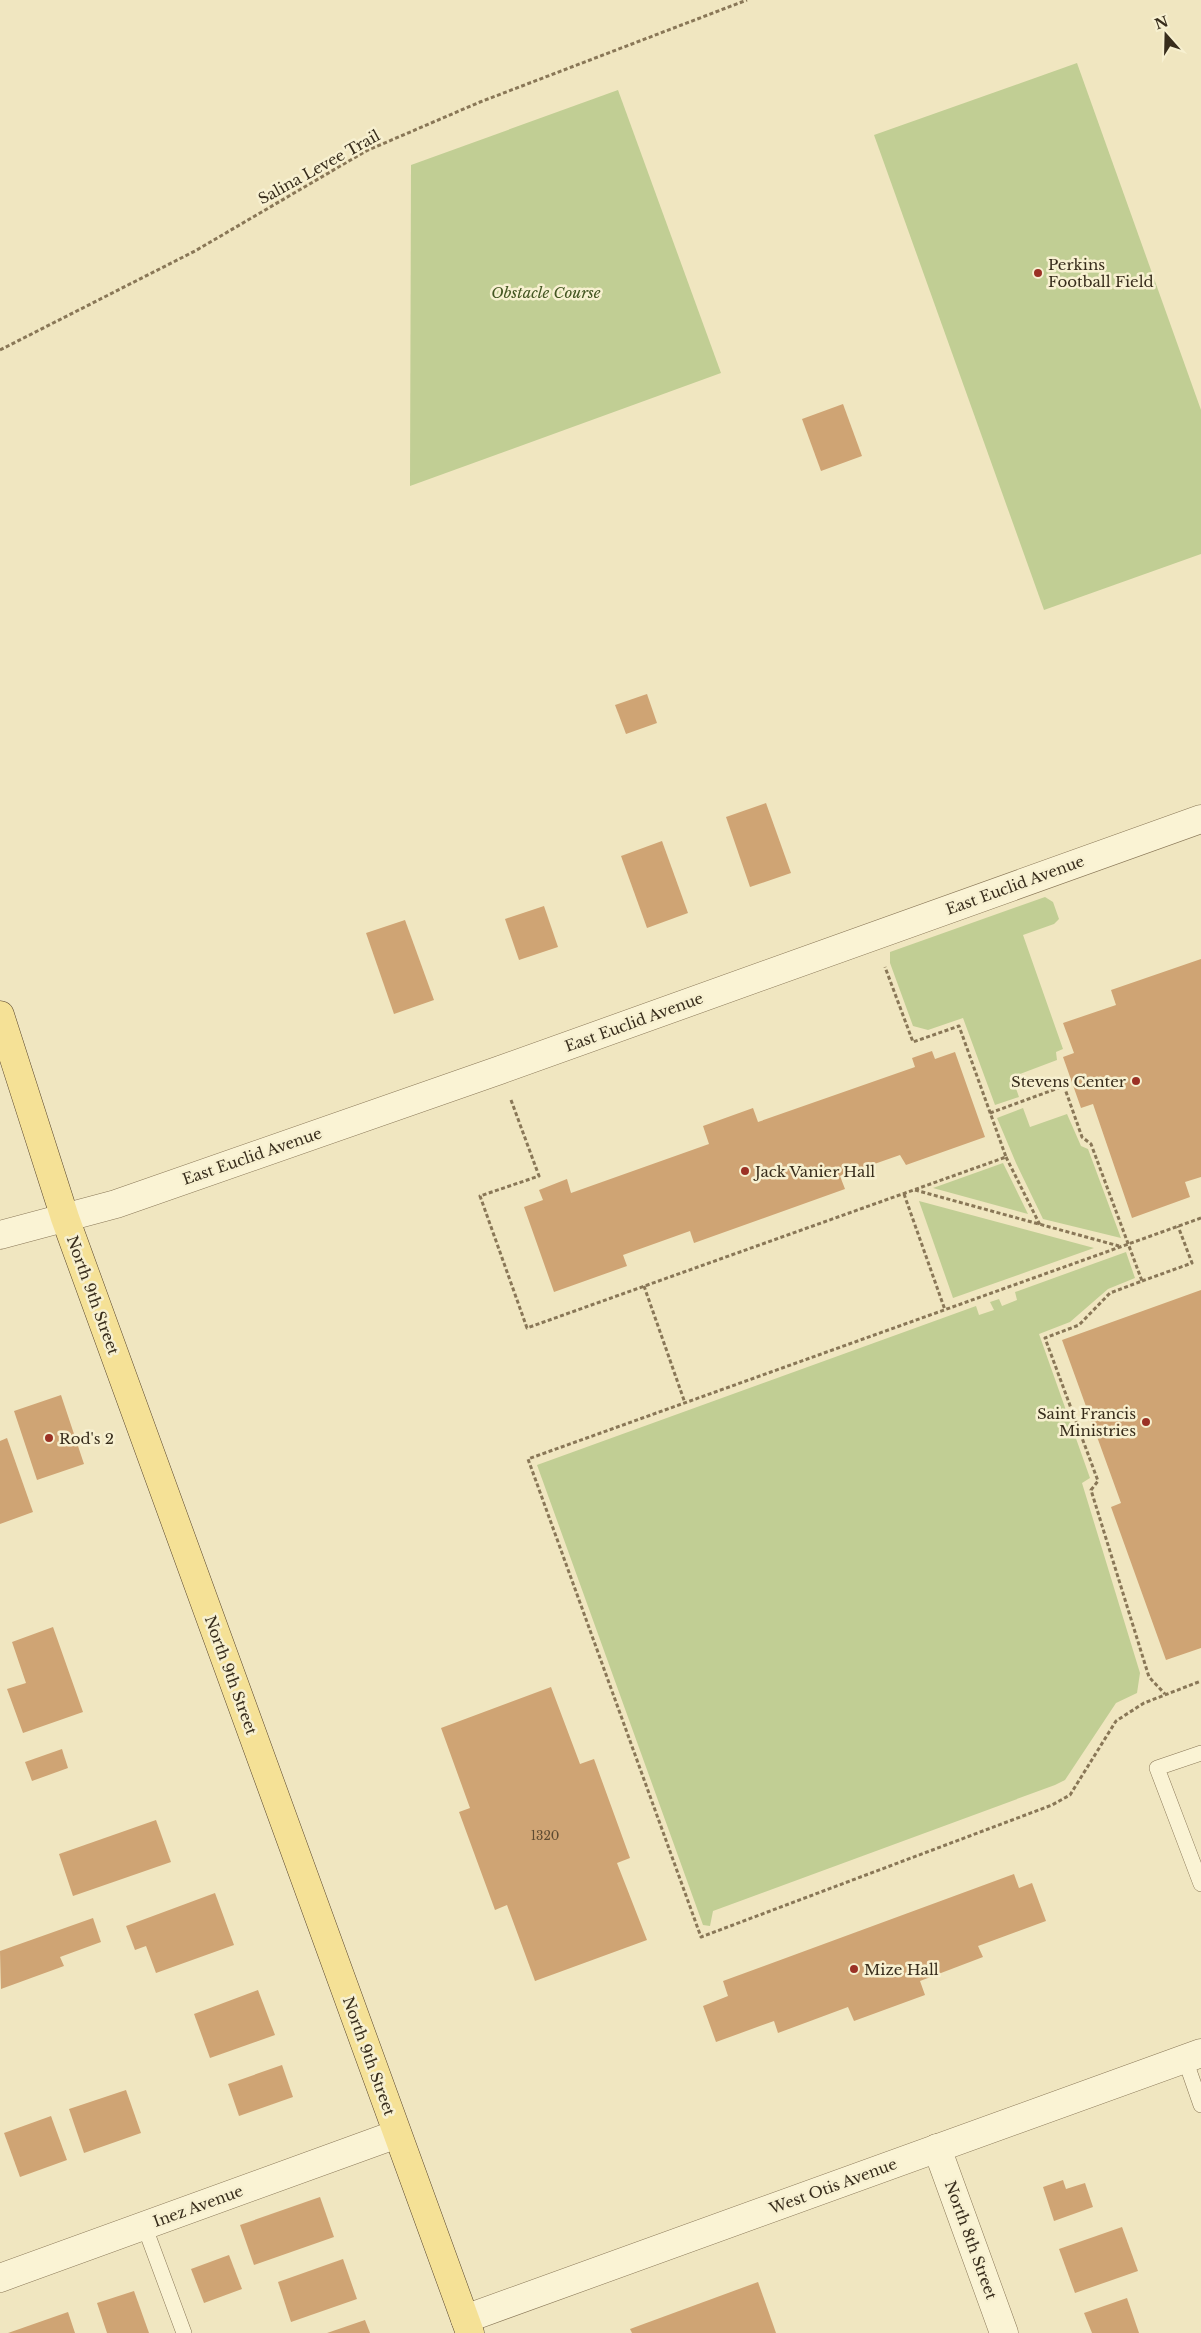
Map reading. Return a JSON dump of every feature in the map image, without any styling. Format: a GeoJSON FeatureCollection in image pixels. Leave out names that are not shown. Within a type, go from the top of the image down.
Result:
{"type":"FeatureCollection","features":[{"type":"Feature","properties":{"kind":"main road","name":"North 9th Street"},"geometry":{"type":"LineString","coordinates":[[0,1015],[65,1218],[467,2326]]}},
{"type":"Feature","properties":{"kind":"street","name":"East Euclid Avenue"},"geometry":{"type":"LineString","coordinates":[[0,1235],[16,1229],[116,1204],[500,1070],[1201,819]]}},
{"type":"Feature","properties":{"kind":"street","name":"West Otis Avenue"},"geometry":{"type":"LineString","coordinates":[[467,2326],[937,2148],[1193,2056]]}},
{"type":"Feature","properties":{"kind":"street","name":"Inez Avenue"},"geometry":{"type":"LineString","coordinates":[[0,2278],[397,2134]]}},
{"type":"Feature","properties":{"kind":"street","name":"North 8th Street"},"geometry":{"type":"LineString","coordinates":[[937,2148],[1004,2333]]}},
{"type":"Feature","properties":{"kind":"lane"},"geometry":{"type":"LineString","coordinates":[[1201,1753],[1157,1768],[1201,1884]]}},
{"type":"Feature","properties":{"kind":"lane"},"geometry":{"type":"LineString","coordinates":[[1193,2056],[1201,2105]]}},
{"type":"Feature","properties":{"kind":"lane"},"geometry":{"type":"LineString","coordinates":[[144,2225],[184,2333]]}},
{"type":"Feature","properties":{"kind":"path","name":"Salina Levee Trail"},"geometry":{"type":"LineString","coordinates":[[0,350],[195,251],[366,150],[480,102],[746,0]]}},
{"type":"Feature","properties":{"kind":"path"},"geometry":{"type":"LineString","coordinates":[[874,936],[913,1042],[959,1026],[1006,1157],[1040,1225]]}},
{"type":"Feature","properties":{"kind":"path"},"geometry":{"type":"LineString","coordinates":[[500,1070],[539,1176],[480,1196],[526,1328],[1006,1157]]}},
{"type":"Feature","properties":{"kind":"path"},"geometry":{"type":"LineString","coordinates":[[990,1113],[1064,1086],[1082,1137],[1091,1144],[1142,1281]]}},
{"type":"Feature","properties":{"kind":"path"},"geometry":{"type":"LineString","coordinates":[[914,1190],[1120,1246]]}},
{"type":"Feature","properties":{"kind":"path"},"geometry":{"type":"LineString","coordinates":[[904,1194],[945,1310]]}},
{"type":"Feature","properties":{"kind":"path"},"geometry":{"type":"LineString","coordinates":[[1201,1218],[528,1459],[701,1937],[1052,1805],[1070,1795],[1116,1721],[1129,1711],[1165,1694],[1201,1682]]}},
{"type":"Feature","properties":{"kind":"path"},"geometry":{"type":"LineString","coordinates":[[1165,1694],[1149,1677],[1091,1490],[1098,1481],[1045,1338],[1079,1325],[1110,1293],[1192,1263],[1178,1226]]}},
{"type":"Feature","properties":{"kind":"path"},"geometry":{"type":"LineString","coordinates":[[644,1286],[685,1403]]}},
{"type":"Feature","properties":{"kind":"green space","name":"Perkins Football Field"},"geometry":{"type":"Polygon","coordinates":[[[1077,63],[1201,410],[1201,554],[1044,610],[874,135],[1077,63]]]}},
{"type":"Feature","properties":{"kind":"green space","name":"Obstacle Course"},"geometry":{"type":"Polygon","coordinates":[[[618,90],[721,373],[410,486],[411,165],[618,90]]]}},
{"type":"Feature","properties":{"kind":"green space"},"geometry":{"type":"Polygon","coordinates":[[[1045,897],[1053,902],[1059,919],[1054,924],[1023,935],[1063,1049],[1056,1052],[1057,1060],[1012,1077],[1019,1097],[995,1105],[963,1018],[928,1030],[913,1026],[890,963],[890,952],[1045,897]]]}},
{"type":"Feature","properties":{"kind":"green space"},"geometry":{"type":"Polygon","coordinates":[[[1023,1108],[1030,1127],[1067,1114],[1081,1146],[1088,1149],[1121,1238],[1043,1219],[997,1118],[1023,1108]]]}},
{"type":"Feature","properties":{"kind":"green space"},"geometry":{"type":"Polygon","coordinates":[[[1003,1163],[1028,1214],[933,1188],[1003,1163]]]}},
{"type":"Feature","properties":{"kind":"green space"},"geometry":{"type":"Polygon","coordinates":[[[919,1201],[1094,1248],[953,1298],[919,1201]]]}},
{"type":"Feature","properties":{"kind":"green space"},"geometry":{"type":"Polygon","coordinates":[[[1126,1252],[1135,1278],[1108,1289],[1070,1322],[1039,1334],[1090,1478],[1082,1483],[1140,1673],[1137,1693],[1116,1703],[1065,1780],[713,1911],[710,1926],[703,1925],[537,1465],[976,1306],[979,1315],[994,1310],[990,1302],[999,1299],[1002,1306],[1017,1300],[1015,1292],[1126,1252]]]}},
{"type":"Feature","properties":{"kind":"building"},"geometry":{"type":"Polygon","coordinates":[[[843,404],[862,456],[821,471],[802,419],[843,404]]]}},
{"type":"Feature","properties":{"kind":"building"},"geometry":{"type":"Polygon","coordinates":[[[647,694],[657,723],[626,734],[615,705],[647,694]]]}},
{"type":"Feature","properties":{"kind":"building"},"geometry":{"type":"Polygon","coordinates":[[[766,803],[791,873],[750,887],[726,817],[766,803]]]}},
{"type":"Feature","properties":{"kind":"building"},"geometry":{"type":"Polygon","coordinates":[[[662,841],[688,913],[647,928],[621,856],[662,841]]]}},
{"type":"Feature","properties":{"kind":"building"},"geometry":{"type":"Polygon","coordinates":[[[544,906],[558,947],[519,960],[505,919],[544,906]]]}},
{"type":"Feature","properties":{"kind":"building"},"geometry":{"type":"Polygon","coordinates":[[[405,920],[434,1000],[394,1014],[366,933],[405,920]]]}},
{"type":"Feature","properties":{"kind":"building","name":"Stevens Center"},"geometry":{"type":"Polygon","coordinates":[[[1201,959],[1201,1177],[1185,1182],[1190,1197],[1132,1218],[1093,1104],[1081,1108],[1063,1057],[1074,1053],[1063,1023],[1116,1005],[1111,990],[1201,959]]]}},
{"type":"Feature","properties":{"kind":"building","name":"Jack Vanier Hall"},"geometry":{"type":"Polygon","coordinates":[[[932,1051],[935,1059],[955,1052],[985,1137],[906,1165],[900,1155],[840,1176],[845,1189],[694,1243],[690,1231],[623,1255],[627,1266],[554,1292],[524,1207],[543,1200],[539,1190],[567,1179],[571,1193],[709,1144],[703,1126],[753,1108],[758,1122],[915,1067],[912,1058],[932,1051]]]}},
{"type":"Feature","properties":{"kind":"building","name":"Saint Francis Ministries"},"geometry":{"type":"Polygon","coordinates":[[[1201,1290],[1201,1648],[1166,1660],[1111,1507],[1121,1503],[1062,1340],[1201,1290]]]}},
{"type":"Feature","properties":{"kind":"building","name":"Rod's 2"},"geometry":{"type":"Polygon","coordinates":[[[61,1395],[84,1464],[37,1480],[14,1411],[61,1395]]]}},
{"type":"Feature","properties":{"kind":"building"},"geometry":{"type":"Polygon","coordinates":[[[7,1438],[33,1512],[0,1524],[0,1441],[7,1438]]]}},
{"type":"Feature","properties":{"kind":"building"},"geometry":{"type":"Polygon","coordinates":[[[53,1627],[83,1712],[23,1733],[7,1689],[26,1683],[12,1642],[53,1627]]]}},
{"type":"Feature","properties":{"kind":"building"},"geometry":{"type":"Polygon","coordinates":[[[551,1687],[580,1764],[594,1759],[630,1858],[617,1863],[647,1940],[535,1981],[507,1905],[495,1910],[459,1812],[470,1808],[441,1728],[551,1687]]]}},
{"type":"Feature","properties":{"kind":"building"},"geometry":{"type":"Polygon","coordinates":[[[62,1749],[68,1768],[32,1781],[25,1762],[62,1749]]]}},
{"type":"Feature","properties":{"kind":"building"},"geometry":{"type":"Polygon","coordinates":[[[156,1820],[171,1862],[73,1896],[59,1854],[156,1820]]]}},
{"type":"Feature","properties":{"kind":"building","name":"Mize Hall"},"geometry":{"type":"Polygon","coordinates":[[[1014,1874],[1019,1888],[1032,1883],[1046,1921],[978,1946],[983,1957],[920,1981],[925,1995],[854,2021],[848,2007],[778,2033],[774,2021],[716,2042],[703,2006],[728,1996],[723,1981],[1014,1874]]]}},
{"type":"Feature","properties":{"kind":"building"},"geometry":{"type":"Polygon","coordinates":[[[215,1893],[234,1945],[156,1973],[146,1946],[135,1950],[126,1926],[215,1893]]]}},
{"type":"Feature","properties":{"kind":"building"},"geometry":{"type":"Polygon","coordinates":[[[93,1918],[101,1942],[60,1957],[64,1966],[1,1989],[0,1951],[93,1918]]]}},
{"type":"Feature","properties":{"kind":"building"},"geometry":{"type":"Polygon","coordinates":[[[258,1990],[275,2035],[210,2058],[194,2014],[258,1990]]]}},
{"type":"Feature","properties":{"kind":"building"},"geometry":{"type":"Polygon","coordinates":[[[282,2065],[293,2097],[239,2116],[228,2084],[282,2065]]]}},
{"type":"Feature","properties":{"kind":"building"},"geometry":{"type":"Polygon","coordinates":[[[126,2090],[141,2133],[84,2153],[69,2109],[126,2090]]]}},
{"type":"Feature","properties":{"kind":"building"},"geometry":{"type":"Polygon","coordinates":[[[51,2116],[67,2160],[20,2177],[4,2133],[51,2116]]]}},
{"type":"Feature","properties":{"kind":"building"},"geometry":{"type":"Polygon","coordinates":[[[1063,2180],[1066,2189],[1085,2183],[1093,2207],[1054,2221],[1043,2187],[1063,2180]]]}},
{"type":"Feature","properties":{"kind":"building"},"geometry":{"type":"Polygon","coordinates":[[[320,2197],[334,2237],[254,2265],[240,2225],[320,2197]]]}},
{"type":"Feature","properties":{"kind":"building"},"geometry":{"type":"Polygon","coordinates":[[[1122,2227],[1138,2271],[1075,2293],[1059,2249],[1122,2227]]]}},
{"type":"Feature","properties":{"kind":"building"},"geometry":{"type":"Polygon","coordinates":[[[229,2255],[242,2289],[204,2303],[191,2269],[229,2255]]]}},
{"type":"Feature","properties":{"kind":"building"},"geometry":{"type":"Polygon","coordinates":[[[343,2259],[357,2299],[291,2322],[278,2282],[343,2259]]]}},
{"type":"Feature","properties":{"kind":"building"},"geometry":{"type":"Polygon","coordinates":[[[758,2282],[776,2333],[632,2333],[630,2329],[758,2282]]]}},
{"type":"Feature","properties":{"kind":"building"},"geometry":{"type":"Polygon","coordinates":[[[134,2291],[149,2333],[107,2333],[97,2303],[134,2291]]]}},
{"type":"Feature","properties":{"kind":"building"},"geometry":{"type":"Polygon","coordinates":[[[1127,2298],[1139,2333],[1092,2333],[1084,2313],[1127,2298]]]}},
{"type":"Feature","properties":{"kind":"building"},"geometry":{"type":"Polygon","coordinates":[[[68,2312],[75,2333],[8,2333],[68,2312]]]}},
{"type":"Feature","properties":{"kind":"building"},"geometry":{"type":"Polygon","coordinates":[[[365,2320],[370,2333],[327,2333],[365,2320]]]}},
{"type":"Feature","properties":{"kind":"place","name":"Perkins Football Field"},"geometry":{"type":"Point","coordinates":[1038,273]}},
{"type":"Feature","properties":{"kind":"place","name":"Stevens Center"},"geometry":{"type":"Point","coordinates":[1136,1081]}},
{"type":"Feature","properties":{"kind":"place","name":"Jack Vanier Hall"},"geometry":{"type":"Point","coordinates":[745,1171]}},
{"type":"Feature","properties":{"kind":"place","name":"Saint Francis Ministries"},"geometry":{"type":"Point","coordinates":[1146,1422]}},
{"type":"Feature","properties":{"kind":"place","name":"Rod's 2"},"geometry":{"type":"Point","coordinates":[49,1438]}},
{"type":"Feature","properties":{"kind":"place","name":"Mize Hall"},"geometry":{"type":"Point","coordinates":[854,1969]}}]}
